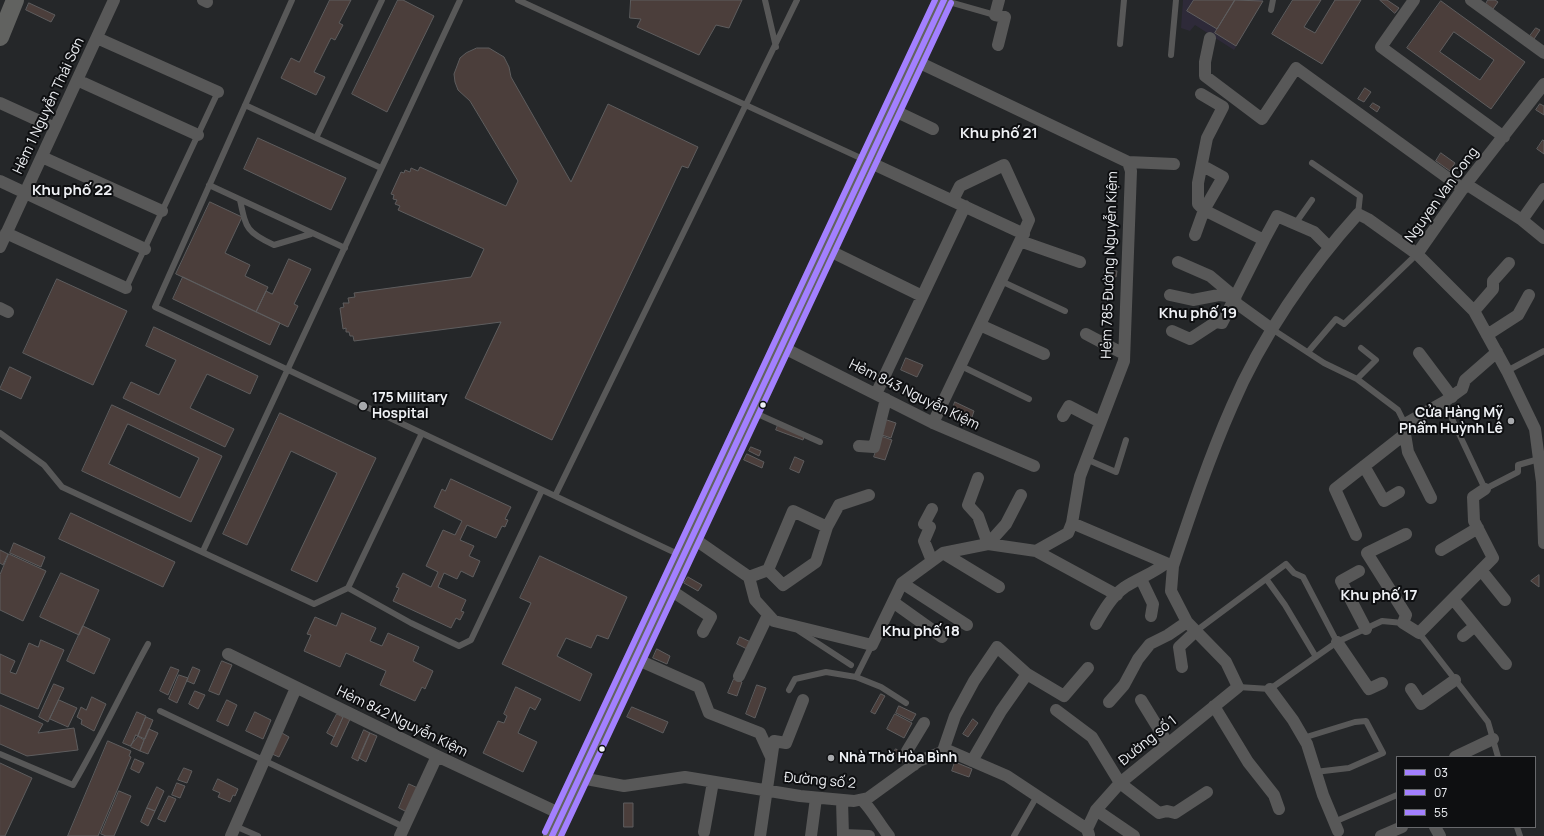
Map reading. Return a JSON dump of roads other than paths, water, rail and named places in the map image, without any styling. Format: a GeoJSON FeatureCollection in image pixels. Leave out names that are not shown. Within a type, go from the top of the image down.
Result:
{"type":"FeatureCollection","features":[{"type":"Feature","properties":{"kind":"main road"},"geometry":{"type":"LineString","coordinates":[[0,37],[15,0]]}},
{"type":"Feature","properties":{"kind":"main road"},"geometry":{"type":"LineString","coordinates":[[552,836],[581,778],[944,0]]}},
{"type":"Feature","properties":{"kind":"street","name":"Hẻm 1 Nguyễn Thái Sơn"},"geometry":{"type":"LineString","coordinates":[[0,247],[114,0]]}},
{"type":"Feature","properties":{"kind":"street"},"geometry":{"type":"LineString","coordinates":[[998,45],[1005,17],[995,15],[999,0]]}},
{"type":"Feature","properties":{"kind":"street"},"geometry":{"type":"LineString","coordinates":[[1414,0],[1381,47],[1504,137]]}},
{"type":"Feature","properties":{"kind":"street"},"geometry":{"type":"LineString","coordinates":[[1471,0],[1544,53]]}},
{"type":"Feature","properties":{"kind":"street"},"geometry":{"type":"LineString","coordinates":[[97,38],[218,92]]}},
{"type":"Feature","properties":{"kind":"street"},"geometry":{"type":"LineString","coordinates":[[1210,38],[1205,62],[1205,76],[1262,119],[1296,68],[1464,187],[1522,220],[1544,238]]}},
{"type":"Feature","properties":{"kind":"street","name":"Hẻm 785 Đường Nguyễn Kiệm"},"geometry":{"type":"LineString","coordinates":[[916,61],[1128,162],[1131,171],[1124,360],[1080,476],[1072,523]]}},
{"type":"Feature","properties":{"kind":"street"},"geometry":{"type":"LineString","coordinates":[[77,80],[198,135]]}},
{"type":"Feature","properties":{"kind":"street","name":"Nguyen Van Cong"},"geometry":{"type":"LineString","coordinates":[[1544,84],[1464,187],[1417,254],[1474,311],[1539,429],[1544,543]]}},
{"type":"Feature","properties":{"kind":"street"},"geometry":{"type":"LineString","coordinates":[[1201,94],[1223,107],[1207,138],[1198,183],[1198,204],[1204,210],[1264,240]]}},
{"type":"Feature","properties":{"kind":"street"},"geometry":{"type":"LineString","coordinates":[[0,103],[55,128]]}},
{"type":"Feature","properties":{"kind":"street"},"geometry":{"type":"LineString","coordinates":[[893,110],[933,130]]}},
{"type":"Feature","properties":{"kind":"street"},"geometry":{"type":"LineString","coordinates":[[42,157],[162,211]]}},
{"type":"Feature","properties":{"kind":"street"},"geometry":{"type":"LineString","coordinates":[[869,162],[953,200],[1022,238],[1080,262]]}},
{"type":"Feature","properties":{"kind":"street"},"geometry":{"type":"LineString","coordinates":[[1128,162],[1174,164]]}},
{"type":"Feature","properties":{"kind":"street"},"geometry":{"type":"LineString","coordinates":[[933,423],[1022,238],[1029,220],[1004,164],[960,186],[953,200]]}},
{"type":"Feature","properties":{"kind":"street"},"geometry":{"type":"LineString","coordinates":[[1195,235],[1204,210],[1223,177],[1202,166]]}},
{"type":"Feature","properties":{"kind":"street"},"geometry":{"type":"LineString","coordinates":[[0,182],[145,249]]}},
{"type":"Feature","properties":{"kind":"street"},"geometry":{"type":"LineString","coordinates":[[1522,220],[1544,189]]}},
{"type":"Feature","properties":{"kind":"street"},"geometry":{"type":"LineString","coordinates":[[859,446],[874,447],[881,397],[922,296],[965,206]]}},
{"type":"Feature","properties":{"kind":"street"},"geometry":{"type":"LineString","coordinates":[[1238,687],[1226,662],[1187,622],[1172,591],[1169,564],[1193,507],[1232,405],[1272,329],[1329,246],[1358,214],[1368,219],[1417,254]]}},
{"type":"Feature","properties":{"kind":"street"},"geometry":{"type":"LineString","coordinates":[[1172,331],[1190,339],[1216,322],[1222,323],[1277,216],[1314,232],[1329,246]]}},
{"type":"Feature","properties":{"kind":"street"},"geometry":{"type":"LineString","coordinates":[[6,233],[126,288]]}},
{"type":"Feature","properties":{"kind":"street"},"geometry":{"type":"LineString","coordinates":[[828,250],[922,296]]}},
{"type":"Feature","properties":{"kind":"street"},"geometry":{"type":"LineString","coordinates":[[1178,262],[1210,276],[1235,297],[1236,303],[1272,329]]}},
{"type":"Feature","properties":{"kind":"street"},"geometry":{"type":"LineString","coordinates":[[1474,311],[1493,289],[1494,281],[1509,263]]}},
{"type":"Feature","properties":{"kind":"street"},"geometry":{"type":"LineString","coordinates":[[1170,295],[1193,300],[1219,295],[1235,297]]}},
{"type":"Feature","properties":{"kind":"street"},"geometry":{"type":"LineString","coordinates":[[1487,335],[1518,315],[1530,295]]}},
{"type":"Feature","properties":{"kind":"street"},"geometry":{"type":"LineString","coordinates":[[980,325],[1044,354]]}},
{"type":"Feature","properties":{"kind":"street"},"geometry":{"type":"LineString","coordinates":[[1086,334],[1124,354]]}},
{"type":"Feature","properties":{"kind":"street","name":"Hẻm 843 Nguyễn Kiệm"},"geometry":{"type":"LineString","coordinates":[[782,347],[933,423],[1034,466]]}},
{"type":"Feature","properties":{"kind":"street"},"geometry":{"type":"LineString","coordinates":[[1356,535],[1335,489],[1364,466],[1405,429],[1462,389],[1465,380],[1497,352]]}},
{"type":"Feature","properties":{"kind":"street"},"geometry":{"type":"LineString","coordinates":[[1419,353],[1448,400]]}},
{"type":"Feature","properties":{"kind":"street"},"geometry":{"type":"LineString","coordinates":[[1063,416],[1069,406],[1100,422]]}},
{"type":"Feature","properties":{"kind":"street"},"geometry":{"type":"LineString","coordinates":[[1405,429],[1408,452],[1431,498]]}},
{"type":"Feature","properties":{"kind":"street"},"geometry":{"type":"LineString","coordinates":[[1364,466],[1384,501],[1399,492]]}},
{"type":"Feature","properties":{"kind":"street"},"geometry":{"type":"LineString","coordinates":[[978,478],[968,505],[978,516],[988,544]]}},
{"type":"Feature","properties":{"kind":"street"},"geometry":{"type":"LineString","coordinates":[[1406,534],[1367,553],[1406,616],[1403,623],[1419,633],[1493,558],[1474,520],[1473,497],[1485,488]]}},
{"type":"Feature","properties":{"kind":"street"},"geometry":{"type":"LineString","coordinates":[[768,570],[783,585],[816,562],[827,527],[839,505],[869,495]]}},
{"type":"Feature","properties":{"kind":"street"},"geometry":{"type":"LineString","coordinates":[[988,544],[1006,524],[1020,495]]}},
{"type":"Feature","properties":{"kind":"street"},"geometry":{"type":"LineString","coordinates":[[932,509],[924,524],[930,527],[924,541],[932,561]]}},
{"type":"Feature","properties":{"kind":"street"},"geometry":{"type":"LineString","coordinates":[[749,577],[768,570],[793,511],[827,527]]}},
{"type":"Feature","properties":{"kind":"street"},"geometry":{"type":"LineString","coordinates":[[1036,551],[1068,533],[1072,523],[1169,564]]}},
{"type":"Feature","properties":{"kind":"street"},"geometry":{"type":"LineString","coordinates":[[1441,550],[1478,528]]}},
{"type":"Feature","properties":{"kind":"street"},"geometry":{"type":"LineString","coordinates":[[693,538],[749,577],[755,600],[774,621],[872,645],[902,583],[943,553],[988,544],[1036,551],[1117,595]]}},
{"type":"Feature","properties":{"kind":"street"},"geometry":{"type":"LineString","coordinates":[[943,553],[999,587]]}},
{"type":"Feature","properties":{"kind":"street"},"geometry":{"type":"LineString","coordinates":[[1096,624],[1110,601],[1124,588],[1169,564]]}},
{"type":"Feature","properties":{"kind":"street"},"geometry":{"type":"LineString","coordinates":[[1481,570],[1505,600]]}},
{"type":"Feature","properties":{"kind":"street"},"geometry":{"type":"LineString","coordinates":[[1359,571],[1341,581],[1366,629]]}},
{"type":"Feature","properties":{"kind":"street"},"geometry":{"type":"LineString","coordinates":[[1141,578],[1153,604],[1151,616]]}},
{"type":"Feature","properties":{"kind":"street"},"geometry":{"type":"LineString","coordinates":[[902,583],[967,625]]}},
{"type":"Feature","properties":{"kind":"street"},"geometry":{"type":"LineString","coordinates":[[669,589],[711,617],[703,632]]}},
{"type":"Feature","properties":{"kind":"street"},"geometry":{"type":"LineString","coordinates":[[1453,599],[1506,664]]}},
{"type":"Feature","properties":{"kind":"street"},"geometry":{"type":"LineString","coordinates":[[893,602],[942,637]]}},
{"type":"Feature","properties":{"kind":"street"},"geometry":{"type":"LineString","coordinates":[[739,676],[768,615]]}},
{"type":"Feature","properties":{"kind":"street"},"geometry":{"type":"LineString","coordinates":[[1109,702],[1124,685],[1138,659],[1150,644],[1168,636],[1187,622]]}},
{"type":"Feature","properties":{"kind":"street"},"geometry":{"type":"LineString","coordinates":[[1463,636],[1475,626]]}},
{"type":"Feature","properties":{"kind":"street"},"geometry":{"type":"LineString","coordinates":[[1182,667],[1179,647],[1196,631]]}},
{"type":"Feature","properties":{"kind":"street"},"geometry":{"type":"LineString","coordinates":[[1337,642],[1368,689],[1382,683]]}},
{"type":"Feature","properties":{"kind":"street"},"geometry":{"type":"LineString","coordinates":[[1088,668],[1064,696],[1027,674],[997,647],[974,681],[955,716],[943,751],[947,750],[1007,776],[1088,832]]}},
{"type":"Feature","properties":{"kind":"street","name":"Hẻm 842 Nguyễn Kiệm"},"geometry":{"type":"LineString","coordinates":[[228,654],[436,756],[563,815]]}},
{"type":"Feature","properties":{"kind":"street"},"geometry":{"type":"LineString","coordinates":[[636,659],[699,686],[709,713],[760,734],[771,757]]}},
{"type":"Feature","properties":{"kind":"street"},"geometry":{"type":"LineString","coordinates":[[972,761],[1001,711],[1027,674]]}},
{"type":"Feature","properties":{"kind":"street"},"geometry":{"type":"LineString","coordinates":[[1411,689],[1421,704],[1455,680]]}},
{"type":"Feature","properties":{"kind":"street","name":"Đường số 1"},"geometry":{"type":"LineString","coordinates":[[1088,832],[1096,810],[1120,783],[1238,687]]}},
{"type":"Feature","properties":{"kind":"street"},"geometry":{"type":"LineString","coordinates":[[233,831],[296,688]]}},
{"type":"Feature","properties":{"kind":"street"},"geometry":{"type":"LineString","coordinates":[[1270,689],[1293,720],[1303,738],[1337,831]]}},
{"type":"Feature","properties":{"kind":"street"},"geometry":{"type":"LineString","coordinates":[[761,836],[774,741],[786,743],[803,700]]}},
{"type":"Feature","properties":{"kind":"street"},"geometry":{"type":"LineString","coordinates":[[1141,700],[1168,744]]}},
{"type":"Feature","properties":{"kind":"street"},"geometry":{"type":"LineString","coordinates":[[1214,706],[1248,762],[1274,795],[1279,809]]}},
{"type":"Feature","properties":{"kind":"street"},"geometry":{"type":"LineString","coordinates":[[1056,710],[1092,737],[1120,783],[1159,813],[1167,811],[1175,813],[1207,792]]}},
{"type":"Feature","properties":{"kind":"street"},"geometry":{"type":"LineString","coordinates":[[914,765],[907,751],[924,723]]}},
{"type":"Feature","properties":{"kind":"street"},"geometry":{"type":"LineString","coordinates":[[1457,756],[1493,739]]}},
{"type":"Feature","properties":{"kind":"street","name":"Đường số 2"},"geometry":{"type":"LineString","coordinates":[[581,778],[624,786],[685,777],[816,798],[862,800],[868,798],[914,765],[943,751]]}},
{"type":"Feature","properties":{"kind":"street"},"geometry":{"type":"LineString","coordinates":[[402,831],[436,756]]}},
{"type":"Feature","properties":{"kind":"street"},"geometry":{"type":"LineString","coordinates":[[704,832],[713,782]]}},
{"type":"Feature","properties":{"kind":"street"},"geometry":{"type":"LineString","coordinates":[[811,836],[816,798]]}},
{"type":"Feature","properties":{"kind":"street"},"geometry":{"type":"LineString","coordinates":[[842,800],[843,835],[869,836]]}},
{"type":"Feature","properties":{"kind":"street"},"geometry":{"type":"LineString","coordinates":[[862,800],[872,810],[884,833]]}},
{"type":"Feature","properties":{"kind":"street"},"geometry":{"type":"LineString","coordinates":[[1096,810],[1134,836]]}},
{"type":"Feature","properties":{"kind":"street"},"geometry":{"type":"LineString","coordinates":[[1381,836],[1400,828]]}},
{"type":"Feature","properties":{"kind":"lane"},"geometry":{"type":"LineString","coordinates":[[292,0],[155,307],[684,557]]}},
{"type":"Feature","properties":{"kind":"lane"},"geometry":{"type":"LineString","coordinates":[[316,138],[382,0]]}},
{"type":"Feature","properties":{"kind":"lane"},"geometry":{"type":"LineString","coordinates":[[203,551],[460,0]]}},
{"type":"Feature","properties":{"kind":"lane"},"geometry":{"type":"LineString","coordinates":[[518,0],[869,162]]}},
{"type":"Feature","properties":{"kind":"lane"},"geometry":{"type":"LineString","coordinates":[[764,0],[776,47]]}},
{"type":"Feature","properties":{"kind":"lane"},"geometry":{"type":"LineString","coordinates":[[555,496],[776,47],[797,0]]}},
{"type":"Feature","properties":{"kind":"lane"},"geometry":{"type":"LineString","coordinates":[[944,0],[995,15]]}},
{"type":"Feature","properties":{"kind":"lane"},"geometry":{"type":"LineString","coordinates":[[1120,44],[1124,0]]}},
{"type":"Feature","properties":{"kind":"lane"},"geometry":{"type":"LineString","coordinates":[[1170,56],[1176,0]]}},
{"type":"Feature","properties":{"kind":"lane"},"geometry":{"type":"LineString","coordinates":[[1271,10],[1273,0]]}},
{"type":"Feature","properties":{"kind":"lane"},"geometry":{"type":"LineString","coordinates":[[126,288],[218,92]]}},
{"type":"Feature","properties":{"kind":"lane"},"geometry":{"type":"LineString","coordinates":[[246,105],[381,168]]}},
{"type":"Feature","properties":{"kind":"lane"},"geometry":{"type":"LineString","coordinates":[[1312,163],[1360,196],[1358,214]]}},
{"type":"Feature","properties":{"kind":"lane"},"geometry":{"type":"LineString","coordinates":[[209,185],[311,234],[345,248]]}},
{"type":"Feature","properties":{"kind":"lane"},"geometry":{"type":"LineString","coordinates":[[240,200],[246,225],[257,237],[274,245],[311,234]]}},
{"type":"Feature","properties":{"kind":"lane"},"geometry":{"type":"LineString","coordinates":[[1295,224],[1312,200]]}},
{"type":"Feature","properties":{"kind":"lane"},"geometry":{"type":"LineString","coordinates":[[1308,352],[1336,319],[1344,324],[1417,254]]}},
{"type":"Feature","properties":{"kind":"lane"},"geometry":{"type":"LineString","coordinates":[[1001,281],[1065,311]]}},
{"type":"Feature","properties":{"kind":"lane"},"geometry":{"type":"LineString","coordinates":[[1272,329],[1324,362],[1357,379],[1398,410],[1405,429]]}},
{"type":"Feature","properties":{"kind":"lane"},"geometry":{"type":"LineString","coordinates":[[1357,379],[1376,360],[1361,348]]}},
{"type":"Feature","properties":{"kind":"lane"},"geometry":{"type":"LineString","coordinates":[[1507,371],[1544,351]]}},
{"type":"Feature","properties":{"kind":"lane"},"geometry":{"type":"LineString","coordinates":[[961,366],[1030,399]]}},
{"type":"Feature","properties":{"kind":"lane"},"geometry":{"type":"LineString","coordinates":[[1448,400],[1485,488],[1518,472],[1518,465],[1541,460]]}},
{"type":"Feature","properties":{"kind":"lane"},"geometry":{"type":"LineString","coordinates":[[752,411],[820,442]]}},
{"type":"Feature","properties":{"kind":"lane"},"geometry":{"type":"LineString","coordinates":[[0,433],[44,465],[62,487],[203,551],[314,604],[348,588],[422,433]]}},
{"type":"Feature","properties":{"kind":"lane"},"geometry":{"type":"LineString","coordinates":[[1086,459],[1116,472],[1126,440]]}},
{"type":"Feature","properties":{"kind":"lane"},"geometry":{"type":"LineString","coordinates":[[348,588],[411,623],[460,646],[471,640],[542,490]]}},
{"type":"Feature","properties":{"kind":"lane"},"geometry":{"type":"LineString","coordinates":[[1196,631],[1267,580],[1286,564],[1294,574],[1303,577],[1337,642]]}},
{"type":"Feature","properties":{"kind":"lane"},"geometry":{"type":"LineString","coordinates":[[1267,580],[1285,605],[1316,657]]}},
{"type":"Feature","properties":{"kind":"lane"},"geometry":{"type":"LineString","coordinates":[[1238,687],[1270,689],[1337,642],[1382,621],[1403,623]]}},
{"type":"Feature","properties":{"kind":"lane"},"geometry":{"type":"LineString","coordinates":[[790,625],[851,665]]}},
{"type":"Feature","properties":{"kind":"lane"},"geometry":{"type":"LineString","coordinates":[[1419,633],[1488,722],[1498,756]]}},
{"type":"Feature","properties":{"kind":"lane"},"geometry":{"type":"LineString","coordinates":[[0,754],[73,785],[92,753],[116,703],[148,644]]}},
{"type":"Feature","properties":{"kind":"lane"},"geometry":{"type":"LineString","coordinates":[[856,678],[872,645]]}},
{"type":"Feature","properties":{"kind":"lane"},"geometry":{"type":"LineString","coordinates":[[789,690],[795,679],[826,672],[856,678],[881,687],[906,703]]}},
{"type":"Feature","properties":{"kind":"lane"},"geometry":{"type":"LineString","coordinates":[[160,711],[264,760],[402,831]]}},
{"type":"Feature","properties":{"kind":"lane"},"geometry":{"type":"LineString","coordinates":[[1303,738],[1355,722],[1366,721],[1383,753],[1349,768],[1315,772]]}},
{"type":"Feature","properties":{"kind":"lane"},"geometry":{"type":"LineString","coordinates":[[1014,836],[1037,796]]}},
{"type":"Feature","properties":{"kind":"lane"},"geometry":{"type":"LineString","coordinates":[[1337,831],[1396,796]]}},
{"type":"Feature","properties":{"kind":"lane"},"geometry":{"type":"LineString","coordinates":[[233,831],[258,836]]}},
{"type":"Feature","properties":{"kind":"place","name":"175 Military Hospital"},"geometry":{"type":"Point","coordinates":[363,406]}},
{"type":"Feature","properties":{"kind":"place","name":"Cửa Hàng Mỹ Phẩm Huỳnh Lê"},"geometry":{"type":"Point","coordinates":[1511,421]}},
{"type":"Feature","properties":{"kind":"place","name":"Nhà Thờ Hòa Bình"},"geometry":{"type":"Point","coordinates":[831,758]}},
{"type":"Feature","properties":{"kind":"district","name":"Khu phố 21"},"geometry":{"type":"Point","coordinates":[999,134]}},
{"type":"Feature","properties":{"kind":"district","name":"Khu phố 22"},"geometry":{"type":"Point","coordinates":[72,191]}},
{"type":"Feature","properties":{"kind":"district","name":"Khu phố 19"},"geometry":{"type":"Point","coordinates":[1198,314]}},
{"type":"Feature","properties":{"kind":"district","name":"Khu phố 17"},"geometry":{"type":"Point","coordinates":[1379,596]}},
{"type":"Feature","properties":{"kind":"district","name":"Khu phố 18"},"geometry":{"type":"Point","coordinates":[921,632]}}]}
